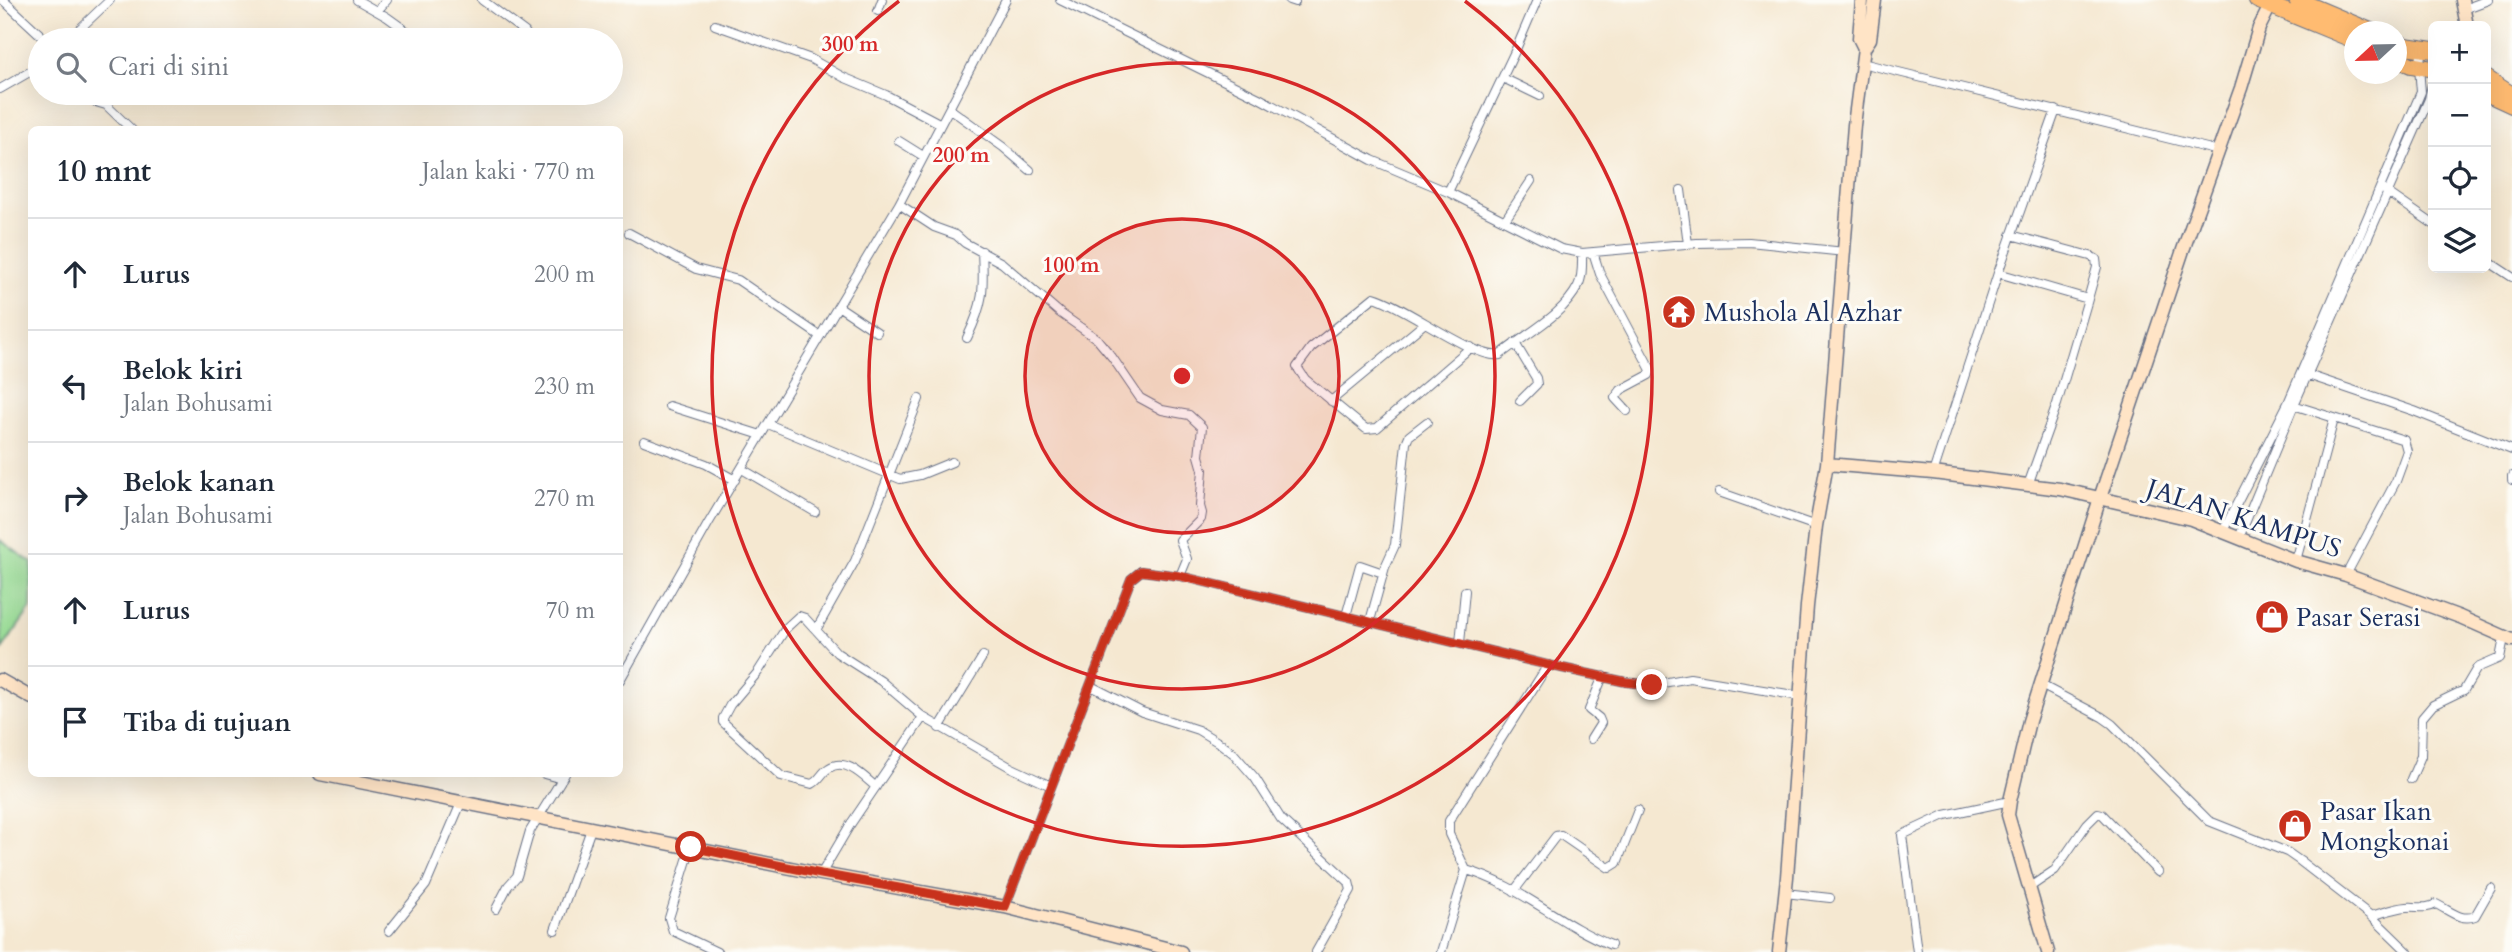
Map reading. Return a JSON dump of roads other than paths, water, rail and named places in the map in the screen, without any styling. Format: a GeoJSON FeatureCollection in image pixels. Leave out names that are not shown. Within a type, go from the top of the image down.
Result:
{"type":"FeatureCollection","features":[{"type":"Feature","properties":{"kind":"highway"},"geometry":{"type":"LineString","coordinates":[[2297,0],[2347,21]]}},
{"type":"Feature","properties":{"kind":"highway"},"geometry":{"type":"LineString","coordinates":[[2263,3],[2344,36]]}},
{"type":"Feature","properties":{"kind":"highway"},"geometry":{"type":"LineString","coordinates":[[2407,44],[2428,49]]}},
{"type":"Feature","properties":{"kind":"highway"},"geometry":{"type":"LineString","coordinates":[[2407,62],[2426,68]]}},
{"type":"Feature","properties":{"kind":"highway"},"geometry":{"type":"LineString","coordinates":[[2491,81],[2512,94]]}},
{"type":"Feature","properties":{"kind":"highway"},"geometry":{"type":"LineString","coordinates":[[2491,95],[2512,105]]}},
{"type":"Feature","properties":{"kind":"street"},"geometry":{"type":"LineString","coordinates":[[3,0],[33,28]]}},
{"type":"Feature","properties":{"kind":"street"},"geometry":{"type":"LineString","coordinates":[[81,28],[110,0]]}},
{"type":"Feature","properties":{"kind":"street"},"geometry":{"type":"LineString","coordinates":[[357,0],[402,28]]}},
{"type":"Feature","properties":{"kind":"street"},"geometry":{"type":"LineString","coordinates":[[377,11],[387,0]]}},
{"type":"Feature","properties":{"kind":"street"},"geometry":{"type":"LineString","coordinates":[[482,0],[520,28]]}},
{"type":"Feature","properties":{"kind":"street"},"geometry":{"type":"LineString","coordinates":[[878,11],[882,0]]}},
{"type":"Feature","properties":{"kind":"street"},"geometry":{"type":"LineString","coordinates":[[623,675],[741,469],[899,204],[1006,0]]}},
{"type":"Feature","properties":{"kind":"street"},"geometry":{"type":"LineString","coordinates":[[1060,0],[1259,98],[1360,155],[1448,192],[1561,249],[1582,253],[1749,242],[1845,252]]}},
{"type":"Feature","properties":{"kind":"street"},"geometry":{"type":"LineString","coordinates":[[1448,192],[1503,78],[1536,0]]}},
{"type":"Feature","properties":{"kind":"street"},"geometry":{"type":"LineString","coordinates":[[1862,0],[1859,38],[1864,48]]}},
{"type":"Feature","properties":{"kind":"street"},"geometry":{"type":"LineString","coordinates":[[1779,952],[1807,611],[1816,526],[1827,464],[1854,125],[1864,48],[1870,39],[1875,0]]}},
{"type":"Feature","properties":{"kind":"street"},"geometry":{"type":"LineString","coordinates":[[2463,4],[2488,0]]}},
{"type":"Feature","properties":{"kind":"street"},"geometry":{"type":"LineString","coordinates":[[2048,952],[2008,815],[2017,770],[2100,498],[2219,151],[2259,28],[2263,3]]}},
{"type":"Feature","properties":{"kind":"street"},"geometry":{"type":"LineString","coordinates":[[715,25],[811,59],[941,124]]}},
{"type":"Feature","properties":{"kind":"street"},"geometry":{"type":"LineString","coordinates":[[2239,538],[2303,373],[2421,92],[2428,49]]}},
{"type":"Feature","properties":{"kind":"street"},"geometry":{"type":"LineString","coordinates":[[1863,64],[2219,151]]}},
{"type":"Feature","properties":{"kind":"street"},"geometry":{"type":"LineString","coordinates":[[0,89],[28,73]]}},
{"type":"Feature","properties":{"kind":"street"},"geometry":{"type":"LineString","coordinates":[[1503,78],[1540,96]]}},
{"type":"Feature","properties":{"kind":"street"},"geometry":{"type":"LineString","coordinates":[[2303,373],[2388,193],[2429,99],[2432,84]]}},
{"type":"Feature","properties":{"kind":"street"},"geometry":{"type":"LineString","coordinates":[[106,105],[128,126]]}},
{"type":"Feature","properties":{"kind":"street"},"geometry":{"type":"LineString","coordinates":[[950,109],[1030,170]]}},
{"type":"Feature","properties":{"kind":"street"},"geometry":{"type":"LineString","coordinates":[[1933,473],[1998,273],[2056,110]]}},
{"type":"Feature","properties":{"kind":"street"},"geometry":{"type":"LineString","coordinates":[[899,141],[923,156]]}},
{"type":"Feature","properties":{"kind":"street"},"geometry":{"type":"LineString","coordinates":[[1505,220],[1531,181]]}},
{"type":"Feature","properties":{"kind":"street"},"geometry":{"type":"LineString","coordinates":[[2379,187],[2428,221]]}},
{"type":"Feature","properties":{"kind":"street"},"geometry":{"type":"LineString","coordinates":[[1681,190],[1688,244]]}},
{"type":"Feature","properties":{"kind":"street"},"geometry":{"type":"LineString","coordinates":[[899,204],[934,227],[956,235],[965,243],[1002,263],[1060,313],[1097,339],[1140,398],[1163,410],[1189,415],[1202,427],[1199,456],[1203,470],[1200,506],[1202,513],[1201,519],[1180,540],[1186,559],[1180,576]]}},
{"type":"Feature","properties":{"kind":"street"},"geometry":{"type":"LineString","coordinates":[[629,233],[696,269],[738,280],[820,336]]}},
{"type":"Feature","properties":{"kind":"street"},"geometry":{"type":"LineString","coordinates":[[2011,235],[2090,256],[2096,259],[2097,267],[2057,404],[2028,485]]}},
{"type":"Feature","properties":{"kind":"street"},"geometry":{"type":"LineString","coordinates":[[967,338],[981,309],[984,280],[982,251]]}},
{"type":"Feature","properties":{"kind":"street"},"geometry":{"type":"LineString","coordinates":[[1593,252],[1600,274],[1651,370],[1649,375],[1621,390],[1615,398],[1627,411]]}},
{"type":"Feature","properties":{"kind":"street"},"geometry":{"type":"LineString","coordinates":[[1471,347],[1377,428],[1366,429],[1305,379],[1297,367],[1311,348],[1368,300],[1377,298],[1471,347],[1495,356],[1562,306],[1579,285],[1582,253]]}},
{"type":"Feature","properties":{"kind":"street"},"geometry":{"type":"LineString","coordinates":[[2491,263],[2512,277]]}},
{"type":"Feature","properties":{"kind":"street"},"geometry":{"type":"LineString","coordinates":[[1998,273],[2088,299]]}},
{"type":"Feature","properties":{"kind":"street"},"geometry":{"type":"LineString","coordinates":[[838,306],[877,332]]}},
{"type":"Feature","properties":{"kind":"street"},"geometry":{"type":"LineString","coordinates":[[1331,401],[1425,323]]}},
{"type":"Feature","properties":{"kind":"street"},"geometry":{"type":"LineString","coordinates":[[1515,343],[1537,384],[1520,401]]}},
{"type":"Feature","properties":{"kind":"street"},"geometry":{"type":"LineString","coordinates":[[2303,373],[2414,411],[2512,450]]}},
{"type":"Feature","properties":{"kind":"street"},"geometry":{"type":"LineString","coordinates":[[816,630],[855,561],[919,399]]}},
{"type":"Feature","properties":{"kind":"street"},"geometry":{"type":"LineString","coordinates":[[2291,404],[2404,440],[2407,451],[2396,481],[2346,575]]}},
{"type":"Feature","properties":{"kind":"street"},"geometry":{"type":"LineString","coordinates":[[2222,533],[2291,404]]}},
{"type":"Feature","properties":{"kind":"street"},"geometry":{"type":"LineString","coordinates":[[669,406],[761,435]]}},
{"type":"Feature","properties":{"kind":"street"},"geometry":{"type":"LineString","coordinates":[[2296,561],[2334,419]]}},
{"type":"Feature","properties":{"kind":"street"},"geometry":{"type":"LineString","coordinates":[[1370,621],[1383,573],[1395,545],[1406,443],[1409,436],[1427,422]]}},
{"type":"Feature","properties":{"kind":"street"},"geometry":{"type":"LineString","coordinates":[[768,424],[900,479],[952,462]]}},
{"type":"Feature","properties":{"kind":"street"},"geometry":{"type":"LineString","coordinates":[[644,441],[706,464],[735,480]]}},
{"type":"Feature","properties":{"kind":"street","name":"JALAN KAMPUS"},"geometry":{"type":"LineString","coordinates":[[1827,464],[1933,473],[2060,489],[2190,519],[2296,561],[2346,575],[2460,617],[2508,639]]}},
{"type":"Feature","properties":{"kind":"street"},"geometry":{"type":"LineString","coordinates":[[741,469],[815,512]]}},
{"type":"Feature","properties":{"kind":"street"},"geometry":{"type":"LineString","coordinates":[[1719,492],[1816,526]]}},
{"type":"Feature","properties":{"kind":"street"},"geometry":{"type":"LineString","coordinates":[[1346,616],[1360,565],[1383,573]]}},
{"type":"Feature","properties":{"kind":"street"},"geometry":{"type":"LineString","coordinates":[[1005,907],[1135,574],[1147,571],[1180,576],[1626,682],[1652,685],[1690,678],[1800,696]]}},
{"type":"Feature","properties":{"kind":"street"},"geometry":{"type":"LineString","coordinates":[[1460,643],[1465,592]]}},
{"type":"Feature","properties":{"kind":"street"},"geometry":{"type":"LineString","coordinates":[[876,787],[852,768],[839,765],[826,769],[820,779],[812,784],[781,776],[723,722],[730,705],[758,672],[793,620],[803,616],[837,653],[881,681],[939,728],[1010,768],[1051,786]]}},
{"type":"Feature","properties":{"kind":"street"},"geometry":{"type":"LineString","coordinates":[[2411,779],[2421,756],[2422,718],[2425,713],[2433,705],[2465,690],[2477,668],[2500,658],[2508,639]]}},
{"type":"Feature","properties":{"kind":"street"},"geometry":{"type":"LineString","coordinates":[[939,728],[983,656]]}},
{"type":"Feature","properties":{"kind":"street"},"geometry":{"type":"LineString","coordinates":[[1441,952],[1466,870],[1449,834],[1449,821],[1548,665]]}},
{"type":"Feature","properties":{"kind":"street"},"geometry":{"type":"LineString","coordinates":[[1591,740],[1601,723],[1589,710],[1603,676]]}},
{"type":"Feature","properties":{"kind":"street"},"geometry":{"type":"LineString","coordinates":[[0,680],[28,696]]}},
{"type":"Feature","properties":{"kind":"street"},"geometry":{"type":"LineString","coordinates":[[2041,685],[2112,724],[2209,821],[2287,852],[2371,916],[2408,952]]}},
{"type":"Feature","properties":{"kind":"street"},"geometry":{"type":"LineString","coordinates":[[1091,686],[1142,712],[1198,730],[1221,744],[1246,766],[1281,818],[1349,881],[1351,890],[1316,952]]}},
{"type":"Feature","properties":{"kind":"street"},"geometry":{"type":"LineString","coordinates":[[821,874],[850,825],[923,717]]}},
{"type":"Feature","properties":{"kind":"street"},"geometry":{"type":"LineString","coordinates":[[335,777],[821,874],[1005,907],[1181,952]]}},
{"type":"Feature","properties":{"kind":"street"},"geometry":{"type":"LineString","coordinates":[[496,909],[508,886],[517,877],[525,845],[537,818],[562,777]]}},
{"type":"Feature","properties":{"kind":"street"},"geometry":{"type":"LineString","coordinates":[[1917,952],[1902,835],[1945,816],[2010,802]]}},
{"type":"Feature","properties":{"kind":"street"},"geometry":{"type":"LineString","coordinates":[[389,931],[426,885],[461,803]]}},
{"type":"Feature","properties":{"kind":"street"},"geometry":{"type":"LineString","coordinates":[[1514,891],[1552,838],[1560,835],[1609,868],[1613,867],[1638,810]]}},
{"type":"Feature","properties":{"kind":"street"},"geometry":{"type":"LineString","coordinates":[[2030,887],[2055,870],[2098,813],[2158,872]]}},
{"type":"Feature","properties":{"kind":"street"},"geometry":{"type":"LineString","coordinates":[[555,930],[591,829]]}},
{"type":"Feature","properties":{"kind":"street"},"geometry":{"type":"LineString","coordinates":[[691,847],[669,918],[670,927],[673,931],[717,952]]}},
{"type":"Feature","properties":{"kind":"street"},"geometry":{"type":"LineString","coordinates":[[1466,870],[1491,878],[1578,931],[1611,945]]}},
{"type":"Feature","properties":{"kind":"street"},"geometry":{"type":"LineString","coordinates":[[2371,916],[2436,904],[2460,918],[2471,919],[2491,888]]}},
{"type":"Feature","properties":{"kind":"street"},"geometry":{"type":"LineString","coordinates":[[1785,893],[1830,898]]}},
{"type":"Feature","properties":{"kind":"place","name":"Mushola Al Azhar"},"geometry":{"type":"Point","coordinates":[1679,312]}},
{"type":"Feature","properties":{"kind":"place","name":"Pasar Serasi"},"geometry":{"type":"Point","coordinates":[2272,617]}},
{"type":"Feature","properties":{"kind":"place","name":"Pasar Ikan Mongkonai"},"geometry":{"type":"Point","coordinates":[2295,826]}}]}
